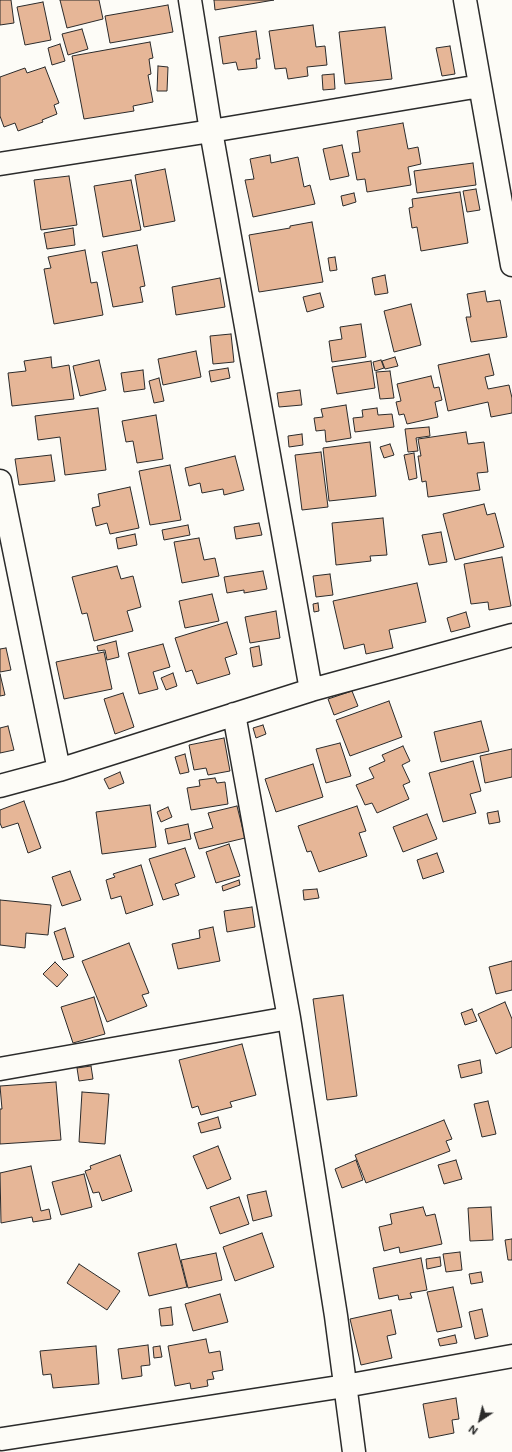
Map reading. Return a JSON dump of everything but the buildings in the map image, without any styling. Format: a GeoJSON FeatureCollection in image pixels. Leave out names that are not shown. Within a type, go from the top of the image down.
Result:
{"type":"FeatureCollection","features":[{"type":"Feature","properties":{"kind":"street"},"geometry":{"type":"LineString","coordinates":[[190,0],[211,131],[311,690]]}},
{"type":"Feature","properties":{"kind":"street"},"geometry":{"type":"LineString","coordinates":[[465,0],[512,265]]}},
{"type":"Feature","properties":{"kind":"street"},"geometry":{"type":"LineString","coordinates":[[0,164],[211,131],[480,86]]}},
{"type":"Feature","properties":{"kind":"street"},"geometry":{"type":"LineString","coordinates":[[0,481],[59,770]]}},
{"type":"Feature","properties":{"kind":"street"},"geometry":{"type":"LineString","coordinates":[[0,786],[59,770],[311,690],[512,635]]}},
{"type":"Feature","properties":{"kind":"street"},"geometry":{"type":"LineString","coordinates":[[234,714],[289,1018],[336,1316],[354,1452]]}},
{"type":"Feature","properties":{"kind":"street"},"geometry":{"type":"LineString","coordinates":[[0,1069],[289,1018]]}},
{"type":"Feature","properties":{"kind":"street"},"geometry":{"type":"LineString","coordinates":[[2,1439],[345,1386],[512,1356]]}}]}
